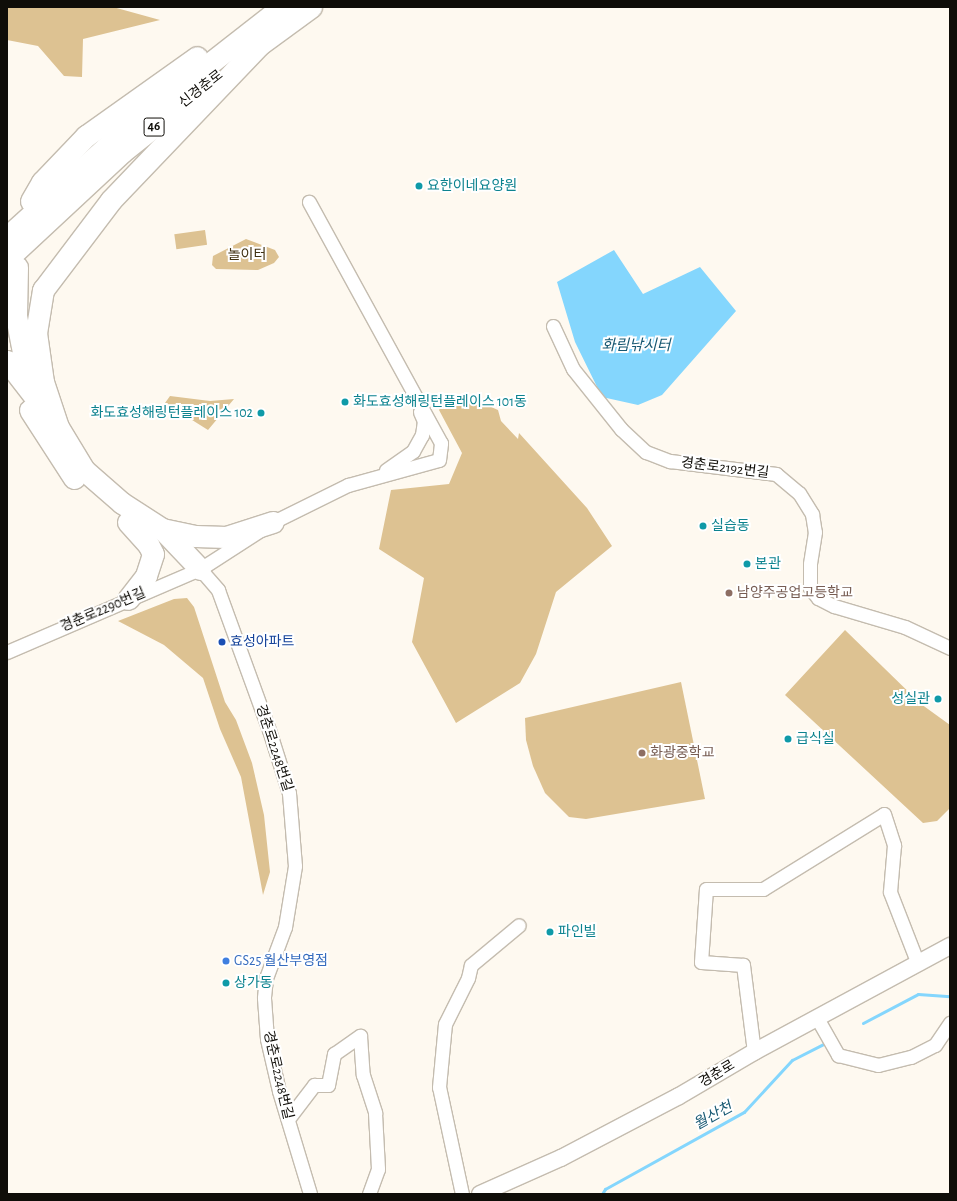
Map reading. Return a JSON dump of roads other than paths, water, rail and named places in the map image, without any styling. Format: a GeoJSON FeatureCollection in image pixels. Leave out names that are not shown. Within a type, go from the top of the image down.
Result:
{"type":"FeatureCollection","features":[{"type":"Feature","properties":{"kind":"highway"},"geometry":{"type":"LineString","coordinates":[[31,201],[42,182],[86,136],[242,27],[277,7]]}},
{"type":"Feature","properties":{"kind":"highway","name":"신경춘로"},"geometry":{"type":"LineString","coordinates":[[7,237],[127,128],[282,7]]}},
{"type":"Feature","properties":{"kind":"highway","name":"신경춘로"},"geometry":{"type":"LineString","coordinates":[[12,263],[122,152],[262,42],[311,7]]}},
{"type":"Feature","properties":{"kind":"highway"},"geometry":{"type":"LineString","coordinates":[[50,428],[36,333],[43,290],[111,200],[262,42]]}},
{"type":"Feature","properties":{"kind":"highway"},"geometry":{"type":"LineString","coordinates":[[12,263],[16,316],[31,390]]}},
{"type":"Feature","properties":{"kind":"highway"},"geometry":{"type":"LineString","coordinates":[[7,362],[31,390],[81,487],[128,522],[162,540],[200,568]]}},
{"type":"Feature","properties":{"kind":"highway"},"geometry":{"type":"LineString","coordinates":[[7,379],[84,470],[122,503],[162,529],[200,568]]}},
{"type":"Feature","properties":{"kind":"highway"},"geometry":{"type":"LineString","coordinates":[[128,522],[148,544],[153,554],[146,576],[128,599]]}},
{"type":"Feature","properties":{"kind":"highway"},"geometry":{"type":"LineString","coordinates":[[162,529],[195,536],[226,537],[273,522]]}},
{"type":"Feature","properties":{"kind":"street"},"geometry":{"type":"LineString","coordinates":[[309,202],[441,443],[439,460],[377,476]]}},
{"type":"Feature","properties":{"kind":"street","name":"경춘로2192번길"},"geometry":{"type":"LineString","coordinates":[[553,326],[573,369],[621,429],[646,452],[670,461],[776,474],[800,493],[812,514],[815,532],[810,564],[810,588],[818,598],[834,606],[905,627],[950,648]]}},
{"type":"Feature","properties":{"kind":"street"},"geometry":{"type":"LineString","coordinates":[[377,476],[413,451],[422,435],[424,421],[412,392]]}},
{"type":"Feature","properties":{"kind":"street","name":"경춘로2290번길"},"geometry":{"type":"LineString","coordinates":[[7,652],[200,568],[273,522],[348,485],[377,476]]}},
{"type":"Feature","properties":{"kind":"street","name":"경춘로2248번길"},"geometry":{"type":"LineString","coordinates":[[200,568],[218,590],[269,730],[289,793],[295,866],[285,927],[266,978],[264,998],[267,1039],[310,1194]]}},
{"type":"Feature","properties":{"kind":"street"},"geometry":{"type":"LineString","coordinates":[[754,1052],[743,965],[701,962],[706,889],[763,889],[884,814],[894,845],[890,892],[918,964]]}},
{"type":"Feature","properties":{"kind":"street"},"geometry":{"type":"LineString","coordinates":[[462,1194],[439,1087],[445,1024],[468,978],[471,965],[519,925]]}},
{"type":"Feature","properties":{"kind":"street","name":"경춘로"},"geometry":{"type":"LineString","coordinates":[[485,1193],[561,1158],[679,1096],[754,1052],[950,946]]}},
{"type":"Feature","properties":{"kind":"street"},"geometry":{"type":"LineString","coordinates":[[817,1018],[838,1055],[878,1065],[911,1057],[935,1045],[950,1023]]}},
{"type":"Feature","properties":{"kind":"street"},"geometry":{"type":"LineString","coordinates":[[288,1119],[314,1085],[328,1085],[334,1054],[360,1036],[363,1075],[374,1113],[378,1168],[369,1194]]}},
{"type":"Feature","properties":{"kind":"water","name":"화림낚시터"},"geometry":{"type":"Polygon","coordinates":[[[614,250],[643,294],[700,267],[736,311],[662,395],[638,405],[602,397],[575,342],[557,282],[614,250]]]}},
{"type":"Feature","properties":{"kind":"waterway","name":"월산천"},"geometry":{"type":"LineString","coordinates":[[863,1023],[918,994],[950,996]]}},
{"type":"Feature","properties":{"kind":"waterway","name":"월산천"},"geometry":{"type":"LineString","coordinates":[[602,1194],[605,1189],[744,1112],[792,1060],[823,1044]]}},
{"type":"Feature","properties":{"kind":"place","name":"요한이네요양원"},"geometry":{"type":"Point","coordinates":[419,186]}},
{"type":"Feature","properties":{"kind":"place","name":"화도효성해링턴플레이스 101동"},"geometry":{"type":"Point","coordinates":[345,402]}},
{"type":"Feature","properties":{"kind":"place","name":"화도효성해링턴플레이스 102"},"geometry":{"type":"Point","coordinates":[261,413]}},
{"type":"Feature","properties":{"kind":"place","name":"실습동"},"geometry":{"type":"Point","coordinates":[703,526]}},
{"type":"Feature","properties":{"kind":"place","name":"본관"},"geometry":{"type":"Point","coordinates":[747,564]}},
{"type":"Feature","properties":{"kind":"place","name":"남양주공업고등학교"},"geometry":{"type":"Point","coordinates":[729,593]}},
{"type":"Feature","properties":{"kind":"place","name":"효성아파트"},"geometry":{"type":"Point","coordinates":[222,642]}},
{"type":"Feature","properties":{"kind":"place","name":"성실관"},"geometry":{"type":"Point","coordinates":[938,699]}},
{"type":"Feature","properties":{"kind":"place","name":"급식실"},"geometry":{"type":"Point","coordinates":[788,739]}},
{"type":"Feature","properties":{"kind":"place","name":"화광중학교"},"geometry":{"type":"Point","coordinates":[642,753]}},
{"type":"Feature","properties":{"kind":"place","name":"파인빌"},"geometry":{"type":"Point","coordinates":[550,932]}},
{"type":"Feature","properties":{"kind":"place","name":"GS25 월산부영점"},"geometry":{"type":"Point","coordinates":[226,961]}},
{"type":"Feature","properties":{"kind":"place","name":"상가동"},"geometry":{"type":"Point","coordinates":[226,983]}},
{"type":"Feature","properties":{"kind":"park label","name":"놀이터"},"geometry":{"type":"Point","coordinates":[247,255]}}]}
